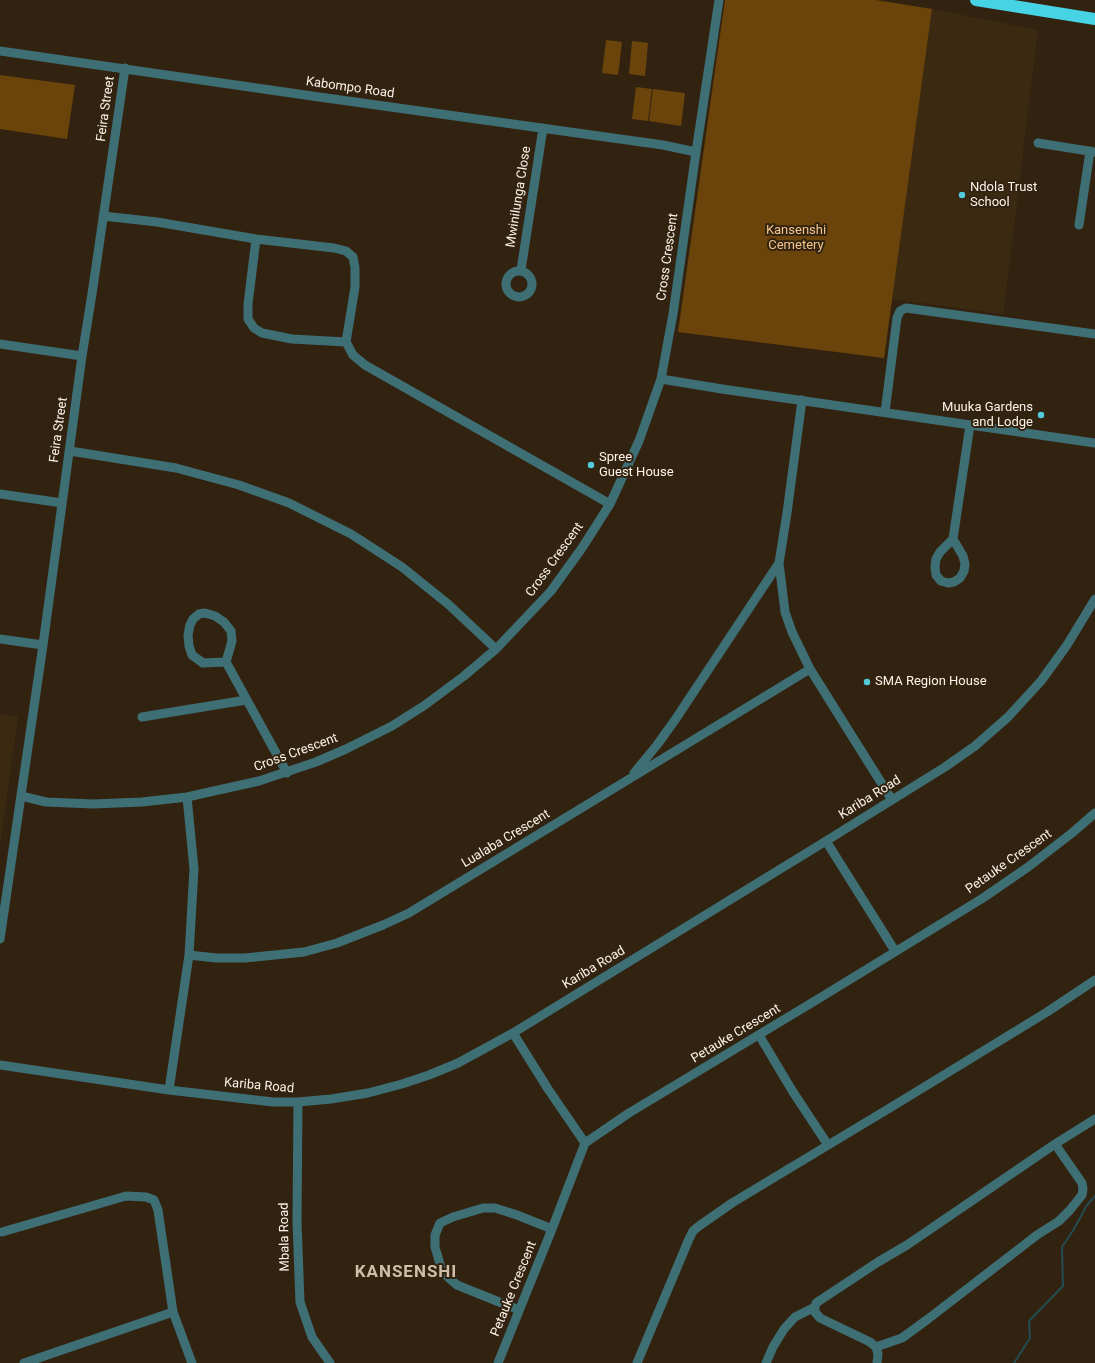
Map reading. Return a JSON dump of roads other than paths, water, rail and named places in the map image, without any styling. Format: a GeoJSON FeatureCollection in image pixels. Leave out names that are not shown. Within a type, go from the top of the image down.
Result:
{"type":"FeatureCollection","features":[{"type":"Feature","properties":{"kind":"highway"},"geometry":{"type":"LineString","coordinates":[[976,0],[1095,19]]}},
{"type":"Feature","properties":{"kind":"street","name":"Cross Crescent"},"geometry":{"type":"LineString","coordinates":[[21,796],[46,802],[93,804],[142,802],[187,797],[259,782],[287,773],[346,749],[392,726],[424,705],[464,676],[496,649],[551,591],[582,548],[610,504],[639,441],[661,379],[673,314],[719,0]]}},
{"type":"Feature","properties":{"kind":"street","name":"Kabompo Road"},"geometry":{"type":"LineString","coordinates":[[0,51],[663,145],[696,152]]}},
{"type":"Feature","properties":{"kind":"street","name":"Feira Street"},"geometry":{"type":"LineString","coordinates":[[0,939],[43,645],[82,356],[125,68]]}},
{"type":"Feature","properties":{"kind":"street","name":"Mwinilunga Close"},"geometry":{"type":"LineString","coordinates":[[521,270],[543,128]]}},
{"type":"Feature","properties":{"kind":"street"},"geometry":{"type":"LineString","coordinates":[[1038,143],[1092,151],[1079,225]]}},
{"type":"Feature","properties":{"kind":"street"},"geometry":{"type":"LineString","coordinates":[[103,216],[157,222],[256,239],[334,248],[346,251],[353,257],[355,268],[355,287],[346,342],[353,355],[365,365],[610,504]]}},
{"type":"Feature","properties":{"kind":"street"},"geometry":{"type":"LineString","coordinates":[[256,239],[248,304],[248,319],[254,328],[262,333],[292,339],[346,342]]}},
{"type":"Feature","properties":{"kind":"street"},"geometry":{"type":"LineString","coordinates":[[885,412],[897,318],[900,311],[906,308],[1095,334]]}},
{"type":"Feature","properties":{"kind":"street"},"geometry":{"type":"LineString","coordinates":[[0,344],[82,356]]}},
{"type":"Feature","properties":{"kind":"street"},"geometry":{"type":"LineString","coordinates":[[661,379],[722,390],[802,400],[1095,443]]}},
{"type":"Feature","properties":{"kind":"street"},"geometry":{"type":"LineString","coordinates":[[802,400],[779,563],[788,622],[810,669],[892,800]]}},
{"type":"Feature","properties":{"kind":"street"},"geometry":{"type":"LineString","coordinates":[[953,539],[963,556],[965,564],[964,571],[960,578],[954,582],[948,583],[941,581],[936,576],[936,559],[940,552],[953,539],[970,425]]}},
{"type":"Feature","properties":{"kind":"street"},"geometry":{"type":"LineString","coordinates":[[70,451],[176,468],[239,485],[289,503],[351,534],[402,567],[448,604],[496,649]]}},
{"type":"Feature","properties":{"kind":"street"},"geometry":{"type":"LineString","coordinates":[[0,494],[62,503]]}},
{"type":"Feature","properties":{"kind":"street"},"geometry":{"type":"LineString","coordinates":[[630,779],[657,745],[712,666],[779,563]]}},
{"type":"Feature","properties":{"kind":"street","name":"Kariba Road"},"geometry":{"type":"LineString","coordinates":[[0,1065],[169,1090],[273,1102],[298,1102],[332,1099],[368,1093],[429,1075],[458,1063],[513,1033],[892,800],[945,767],[975,746],[1013,711],[1033,690],[1055,663],[1095,599]]}},
{"type":"Feature","properties":{"kind":"street"},"geometry":{"type":"LineString","coordinates":[[226,662],[203,663],[192,655],[188,635],[193,619],[199,614],[205,613],[215,616],[224,622],[231,631],[232,641],[226,662],[287,773]]}},
{"type":"Feature","properties":{"kind":"street"},"geometry":{"type":"LineString","coordinates":[[0,639],[43,645]]}},
{"type":"Feature","properties":{"kind":"street","name":"Lualaba Crescent"},"geometry":{"type":"LineString","coordinates":[[189,955],[216,958],[246,958],[304,952],[359,935],[409,913],[810,669]]}},
{"type":"Feature","properties":{"kind":"street"},"geometry":{"type":"LineString","coordinates":[[142,717],[246,700]]}},
{"type":"Feature","properties":{"kind":"street"},"geometry":{"type":"LineString","coordinates":[[657,745],[666,757]]}},
{"type":"Feature","properties":{"kind":"street"},"geometry":{"type":"LineString","coordinates":[[169,1090],[189,955],[194,869],[187,797]]}},
{"type":"Feature","properties":{"kind":"street","name":"Petauke Crescent"},"geometry":{"type":"LineString","coordinates":[[498,1363],[585,1143],[629,1113],[759,1035],[1007,882],[1072,833],[1095,813]]}},
{"type":"Feature","properties":{"kind":"street"},"geometry":{"type":"LineString","coordinates":[[826,841],[895,951]]}},
{"type":"Feature","properties":{"kind":"street"},"geometry":{"type":"LineString","coordinates":[[638,1363],[689,1239],[696,1228],[732,1203],[1046,1012],[1095,980]]}},
{"type":"Feature","properties":{"kind":"street"},"geometry":{"type":"LineString","coordinates":[[513,1033],[548,1089],[585,1143]]}},
{"type":"Feature","properties":{"kind":"street"},"geometry":{"type":"LineString","coordinates":[[759,1035],[793,1092],[828,1145]]}},
{"type":"Feature","properties":{"kind":"street","name":"Mbala Road"},"geometry":{"type":"LineString","coordinates":[[298,1102],[297,1222],[300,1302],[312,1337],[330,1363]]}},
{"type":"Feature","properties":{"kind":"street"},"geometry":{"type":"LineString","coordinates":[[766,1363],[772,1347],[784,1329],[795,1317],[815,1307],[816,1304],[852,1279],[907,1245],[1055,1144],[1095,1119]]}},
{"type":"Feature","properties":{"kind":"street"},"geometry":{"type":"LineString","coordinates":[[876,1348],[902,1338],[1037,1234],[1059,1221],[1070,1210],[1082,1195],[1082,1183],[1055,1144]]}},
{"type":"Feature","properties":{"kind":"street"},"geometry":{"type":"LineString","coordinates":[[2,1232],[126,1196],[146,1196],[154,1200],[158,1210],[173,1312],[192,1363]]}},
{"type":"Feature","properties":{"kind":"street"},"geometry":{"type":"LineString","coordinates":[[519,1310],[457,1284],[449,1278],[442,1271],[434,1247],[435,1235],[440,1223],[453,1217],[483,1208],[495,1208],[552,1229]]}},
{"type":"Feature","properties":{"kind":"street"},"geometry":{"type":"LineString","coordinates":[[815,1307],[820,1318],[870,1342],[876,1348],[878,1354],[877,1363]]}},
{"type":"Feature","properties":{"kind":"street"},"geometry":{"type":"LineString","coordinates":[[24,1363],[52,1359],[173,1312]]}},
{"type":"Feature","properties":{"kind":"waterway"},"geometry":{"type":"LineString","coordinates":[[1014,1363],[1030,1338],[1029,1321],[1063,1286],[1062,1247],[1087,1205],[1095,1196]]}},
{"type":"Feature","properties":{"kind":"place","name":"Ndola Trust School"},"geometry":{"type":"Point","coordinates":[962,195]}},
{"type":"Feature","properties":{"kind":"place","name":"Muuka Gardens and Lodge"},"geometry":{"type":"Point","coordinates":[1041,415]}},
{"type":"Feature","properties":{"kind":"place","name":"Spree Guest House"},"geometry":{"type":"Point","coordinates":[591,465]}},
{"type":"Feature","properties":{"kind":"place","name":"SMA Region House"},"geometry":{"type":"Point","coordinates":[867,682]}},
{"type":"Feature","properties":{"kind":"district","name":"KANSENSHI"},"geometry":{"type":"Point","coordinates":[406,1273]}},
{"type":"Feature","properties":{"kind":"park label","name":"Kansenshi Cemetery"},"geometry":{"type":"Point","coordinates":[796,238]}}]}
